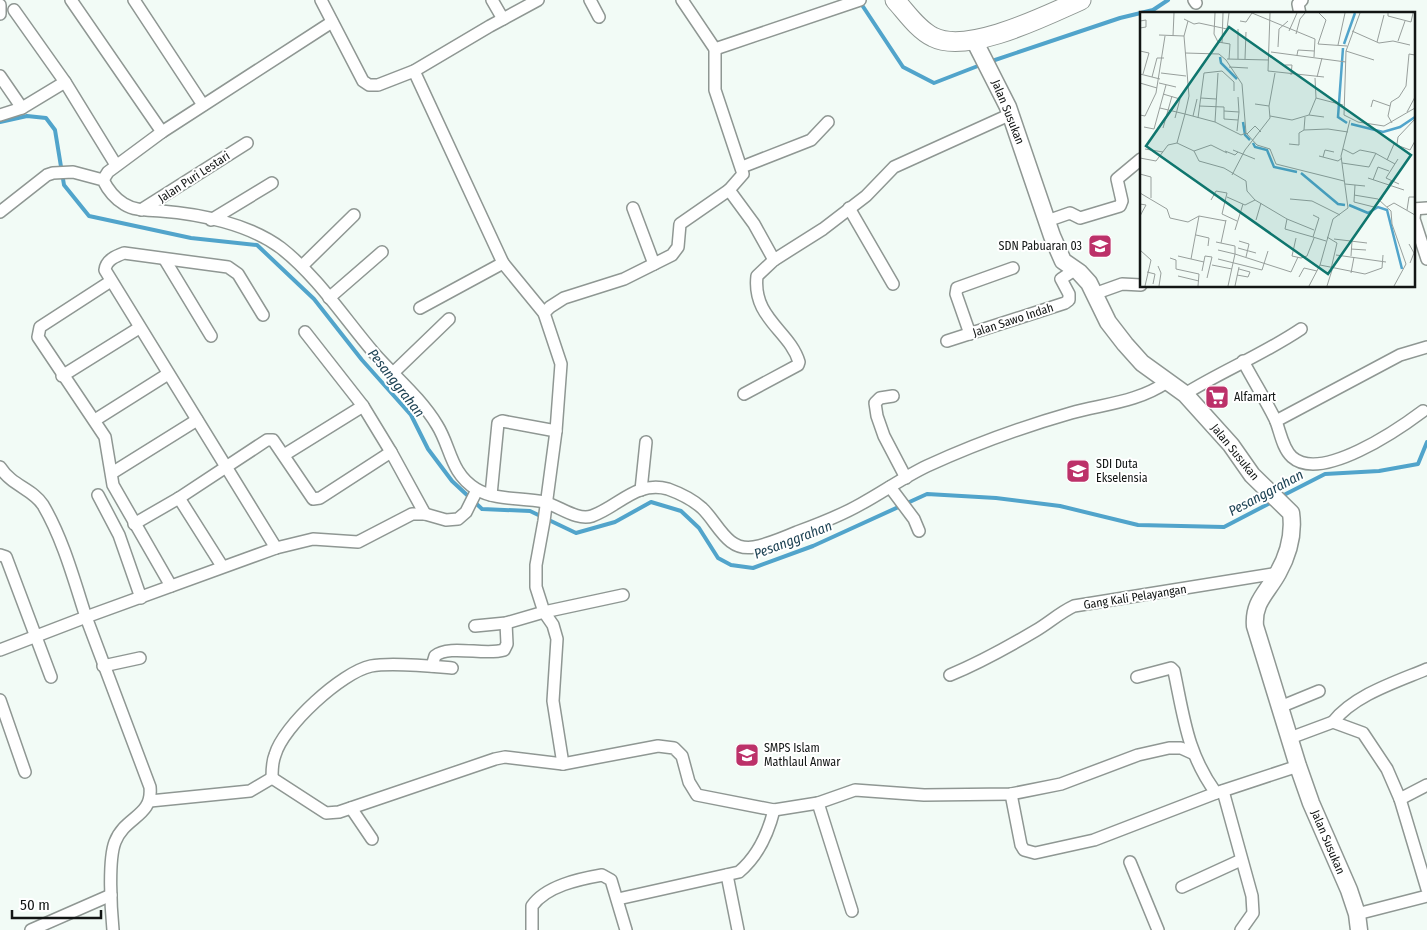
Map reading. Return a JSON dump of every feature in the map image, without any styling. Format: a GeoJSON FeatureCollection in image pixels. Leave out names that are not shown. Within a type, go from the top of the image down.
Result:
{"type":"FeatureCollection","features":[{"type":"Feature","properties":{"kind":"main road"},"geometry":{"type":"LineString","coordinates":[[895,0],[932,37],[943,41],[977,47],[1082,0]]}},
{"type":"Feature","properties":{"kind":"street"},"geometry":{"type":"LineString","coordinates":[[71,0],[162,132]]}},
{"type":"Feature","properties":{"kind":"street"},"geometry":{"type":"LineString","coordinates":[[134,0],[203,105]]}},
{"type":"Feature","properties":{"kind":"street"},"geometry":{"type":"LineString","coordinates":[[321,0],[363,81],[369,85],[378,85],[414,71],[538,0]]}},
{"type":"Feature","properties":{"kind":"street"},"geometry":{"type":"LineString","coordinates":[[492,0],[503,19]]}},
{"type":"Feature","properties":{"kind":"street"},"geometry":{"type":"LineString","coordinates":[[590,0],[598,17]]}},
{"type":"Feature","properties":{"kind":"street"},"geometry":{"type":"LineString","coordinates":[[544,313],[564,298],[624,279],[672,255],[678,247],[680,224],[730,190],[743,174],[714,90],[715,49],[682,0]]}},
{"type":"Feature","properties":{"kind":"street"},"geometry":{"type":"LineString","coordinates":[[1300,12],[1298,4],[1302,0]]}},
{"type":"Feature","properties":{"kind":"street"},"geometry":{"type":"LineString","coordinates":[[715,49],[856,2]]}},
{"type":"Feature","properties":{"kind":"street"},"geometry":{"type":"LineString","coordinates":[[0,5],[0,14]]}},
{"type":"Feature","properties":{"kind":"street"},"geometry":{"type":"LineString","coordinates":[[14,10],[65,82],[116,165]]}},
{"type":"Feature","properties":{"kind":"street"},"geometry":{"type":"LineString","coordinates":[[103,180],[116,165],[162,132],[332,22]]}},
{"type":"Feature","properties":{"kind":"street","name":"Jalan Susukan"},"geometry":{"type":"LineString","coordinates":[[977,47],[1011,114],[1047,221],[1063,261],[1076,269],[1089,283],[1108,322],[1142,363],[1185,394],[1212,422],[1252,475],[1291,513],[1292,531],[1288,553],[1254,612],[1258,642],[1298,766],[1358,922]]}},
{"type":"Feature","properties":{"kind":"street"},"geometry":{"type":"LineString","coordinates":[[414,71],[503,263],[544,313],[559,357],[562,373],[544,521],[536,565],[536,587],[544,612],[553,625],[557,638],[553,696],[563,764]]}},
{"type":"Feature","properties":{"kind":"street"},"geometry":{"type":"LineString","coordinates":[[0,76],[22,108]]}},
{"type":"Feature","properties":{"kind":"street"},"geometry":{"type":"LineString","coordinates":[[0,116],[22,108],[65,82]]}},
{"type":"Feature","properties":{"kind":"street"},"geometry":{"type":"LineString","coordinates":[[744,394],[798,365],[800,362],[762,309],[758,293],[757,276],[774,260],[823,229],[882,181],[894,167],[1011,114]]}},
{"type":"Feature","properties":{"kind":"street"},"geometry":{"type":"LineString","coordinates":[[742,167],[811,140],[828,122]]}},
{"type":"Feature","properties":{"kind":"street","name":"Jalan Puri Lestari"},"geometry":{"type":"LineString","coordinates":[[141,210],[247,143]]}},
{"type":"Feature","properties":{"kind":"street"},"geometry":{"type":"LineString","coordinates":[[1047,221],[1070,213],[1080,218],[1120,206],[1122,201],[1117,179],[1140,160]]}},
{"type":"Feature","properties":{"kind":"street"},"geometry":{"type":"LineString","coordinates":[[0,212],[46,175],[73,172],[103,180],[110,193],[124,204],[141,210],[168,212],[248,229],[278,246],[302,266],[378,357],[394,372],[438,426],[448,454],[459,473],[476,493],[546,505],[582,517],[592,516],[626,496],[641,490],[665,488],[678,493],[701,507],[731,542],[739,547],[751,548],[830,520],[893,491],[906,478],[929,466],[1020,430],[1069,414],[1152,393],[1167,382]]}},
{"type":"Feature","properties":{"kind":"street"},"geometry":{"type":"LineString","coordinates":[[211,220],[272,183]]}},
{"type":"Feature","properties":{"kind":"street"},"geometry":{"type":"LineString","coordinates":[[730,190],[754,224],[774,260]]}},
{"type":"Feature","properties":{"kind":"street"},"geometry":{"type":"LineString","coordinates":[[633,208],[654,264]]}},
{"type":"Feature","properties":{"kind":"street"},"geometry":{"type":"LineString","coordinates":[[849,208],[893,284]]}},
{"type":"Feature","properties":{"kind":"street"},"geometry":{"type":"LineString","coordinates":[[1427,208],[1414,209],[1414,219],[1420,243],[1427,259]]}},
{"type":"Feature","properties":{"kind":"street"},"geometry":{"type":"LineString","coordinates":[[302,266],[354,215]]}},
{"type":"Feature","properties":{"kind":"street"},"geometry":{"type":"LineString","coordinates":[[329,298],[382,252]]}},
{"type":"Feature","properties":{"kind":"street"},"geometry":{"type":"LineString","coordinates":[[263,315],[238,274],[228,266],[165,260],[124,253],[117,255],[105,266],[111,281],[139,328],[226,468],[265,526],[276,548]]}},
{"type":"Feature","properties":{"kind":"street"},"geometry":{"type":"LineString","coordinates":[[165,260],[211,336]]}},
{"type":"Feature","properties":{"kind":"street"},"geometry":{"type":"LineString","coordinates":[[420,308],[503,263]]}},
{"type":"Feature","properties":{"kind":"street"},"geometry":{"type":"LineString","coordinates":[[970,334],[956,294],[957,288],[1013,268]]}},
{"type":"Feature","properties":{"kind":"street","name":"Jalan Sawo Indah"},"geometry":{"type":"LineString","coordinates":[[947,341],[1065,304],[1069,300],[1069,294],[1061,279],[1076,269]]}},
{"type":"Feature","properties":{"kind":"street"},"geometry":{"type":"LineString","coordinates":[[111,281],[40,327],[38,337],[62,376],[95,420],[106,442],[113,486],[171,586]]}},
{"type":"Feature","properties":{"kind":"street"},"geometry":{"type":"LineString","coordinates":[[1094,294],[1122,284],[1140,285]]}},
{"type":"Feature","properties":{"kind":"street"},"geometry":{"type":"LineString","coordinates":[[394,372],[449,319]]}},
{"type":"Feature","properties":{"kind":"street"},"geometry":{"type":"LineString","coordinates":[[62,376],[139,328]]}},
{"type":"Feature","properties":{"kind":"street"},"geometry":{"type":"LineString","coordinates":[[1185,394],[1218,373],[1243,362],[1301,329]]}},
{"type":"Feature","properties":{"kind":"street"},"geometry":{"type":"LineString","coordinates":[[305,332],[362,406],[391,452],[425,514]]}},
{"type":"Feature","properties":{"kind":"street"},"geometry":{"type":"LineString","coordinates":[[1276,421],[1400,355],[1427,347]]}},
{"type":"Feature","properties":{"kind":"street"},"geometry":{"type":"LineString","coordinates":[[1243,362],[1276,421],[1283,442],[1291,457],[1308,463],[1335,460],[1357,452],[1406,424],[1423,411]]}},
{"type":"Feature","properties":{"kind":"street"},"geometry":{"type":"LineString","coordinates":[[95,420],[168,374]]}},
{"type":"Feature","properties":{"kind":"street"},"geometry":{"type":"LineString","coordinates":[[893,396],[877,400],[875,403],[877,416],[906,478]]}},
{"type":"Feature","properties":{"kind":"street"},"geometry":{"type":"LineString","coordinates":[[284,455],[362,406]]}},
{"type":"Feature","properties":{"kind":"street"},"geometry":{"type":"LineString","coordinates":[[112,473],[197,420]]}},
{"type":"Feature","properties":{"kind":"street"},"geometry":{"type":"LineString","coordinates":[[490,495],[498,423],[502,422],[556,431]]}},
{"type":"Feature","properties":{"kind":"street"},"geometry":{"type":"LineString","coordinates":[[134,524],[179,498],[271,439],[313,499],[320,498],[391,452]]}},
{"type":"Feature","properties":{"kind":"street"},"geometry":{"type":"LineString","coordinates":[[641,490],[646,442]]}},
{"type":"Feature","properties":{"kind":"street"},"geometry":{"type":"LineString","coordinates":[[0,467],[14,484],[36,497],[42,505],[66,559],[150,795],[144,811],[123,826],[114,844],[111,895],[113,930]]}},
{"type":"Feature","properties":{"kind":"street"},"geometry":{"type":"LineString","coordinates":[[893,491],[914,519],[919,531]]}},
{"type":"Feature","properties":{"kind":"street"},"geometry":{"type":"LineString","coordinates":[[0,650],[222,566],[276,548],[314,539],[358,542],[412,514],[425,514],[446,520],[458,519],[466,512],[476,493]]}},
{"type":"Feature","properties":{"kind":"street"},"geometry":{"type":"LineString","coordinates":[[98,495],[119,534],[141,598]]}},
{"type":"Feature","properties":{"kind":"street"},"geometry":{"type":"LineString","coordinates":[[179,498],[222,566]]}},
{"type":"Feature","properties":{"kind":"street"},"geometry":{"type":"LineString","coordinates":[[0,555],[6,557],[51,677]]}},
{"type":"Feature","properties":{"kind":"street","name":"Gang Kali Pelayangan"},"geometry":{"type":"LineString","coordinates":[[950,676],[979,663],[1036,630],[1061,612],[1074,606],[1278,573]]}},
{"type":"Feature","properties":{"kind":"street"},"geometry":{"type":"LineString","coordinates":[[475,626],[506,623],[544,612],[623,595]]}},
{"type":"Feature","properties":{"kind":"street"},"geometry":{"type":"LineString","coordinates":[[432,666],[435,656],[443,652],[495,652],[504,650],[507,644],[506,623]]}},
{"type":"Feature","properties":{"kind":"street"},"geometry":{"type":"LineString","coordinates":[[103,666],[140,658]]}},
{"type":"Feature","properties":{"kind":"street"},"geometry":{"type":"LineString","coordinates":[[150,795],[250,791],[272,774],[274,755],[296,722],[336,683],[358,670],[373,665],[452,668]]}},
{"type":"Feature","properties":{"kind":"street"},"geometry":{"type":"LineString","coordinates":[[1137,677],[1166,668],[1171,668],[1174,672],[1192,753],[1203,775],[1219,792],[1252,896],[1254,913],[1241,930]]}},
{"type":"Feature","properties":{"kind":"street"},"geometry":{"type":"LineString","coordinates":[[1290,738],[1333,722],[1342,710],[1354,701],[1427,669]]}},
{"type":"Feature","properties":{"kind":"street"},"geometry":{"type":"LineString","coordinates":[[1280,707],[1320,690]]}},
{"type":"Feature","properties":{"kind":"street"},"geometry":{"type":"LineString","coordinates":[[0,700],[25,772]]}},
{"type":"Feature","properties":{"kind":"street"},"geometry":{"type":"LineString","coordinates":[[1333,722],[1363,733],[1387,769],[1400,799],[1427,889]]}},
{"type":"Feature","properties":{"kind":"street"},"geometry":{"type":"LineString","coordinates":[[272,774],[326,812],[339,812],[495,759],[505,757],[563,764],[658,746],[674,748],[682,756],[689,782],[697,795],[774,810],[818,803],[855,790],[924,795],[1012,794],[1061,784],[1138,755],[1169,748],[1181,748],[1192,753]]}},
{"type":"Feature","properties":{"kind":"street"},"geometry":{"type":"LineString","coordinates":[[1012,794],[1021,844],[1024,850],[1035,853],[1094,840],[1219,792],[1298,766]]}},
{"type":"Feature","properties":{"kind":"street"},"geometry":{"type":"LineString","coordinates":[[1400,799],[1427,785]]}},
{"type":"Feature","properties":{"kind":"street"},"geometry":{"type":"LineString","coordinates":[[818,803],[852,912]]}},
{"type":"Feature","properties":{"kind":"street"},"geometry":{"type":"LineString","coordinates":[[351,808],[372,839]]}},
{"type":"Feature","properties":{"kind":"street"},"geometry":{"type":"LineString","coordinates":[[618,899],[739,872],[750,862],[770,828],[774,810]]}},
{"type":"Feature","properties":{"kind":"street"},"geometry":{"type":"LineString","coordinates":[[1182,888],[1241,860]]}},
{"type":"Feature","properties":{"kind":"street"},"geometry":{"type":"LineString","coordinates":[[1130,862],[1158,930]]}},
{"type":"Feature","properties":{"kind":"street"},"geometry":{"type":"LineString","coordinates":[[532,930],[532,906],[541,896],[567,884],[602,874],[611,880],[626,930]]}},
{"type":"Feature","properties":{"kind":"street"},"geometry":{"type":"LineString","coordinates":[[727,875],[738,930]]}},
{"type":"Feature","properties":{"kind":"street"},"geometry":{"type":"LineString","coordinates":[[31,930],[111,895]]}},
{"type":"Feature","properties":{"kind":"street"},"geometry":{"type":"LineString","coordinates":[[1358,922],[1427,896]]}},
{"type":"Feature","properties":{"kind":"waterway"},"geometry":{"type":"LineString","coordinates":[[1145,12],[1153,10],[1168,0]]}},
{"type":"Feature","properties":{"kind":"waterway"},"geometry":{"type":"LineString","coordinates":[[860,2],[903,67],[934,83],[983,64]]}},
{"type":"Feature","properties":{"kind":"waterway"},"geometry":{"type":"LineString","coordinates":[[989,62],[1120,18],[1140,13]]}},
{"type":"Feature","properties":{"kind":"waterway","name":"Pesanggrahan"},"geometry":{"type":"LineString","coordinates":[[0,122],[27,116],[46,118],[55,130],[64,185],[89,216],[191,238],[257,245],[314,299],[362,360],[411,415],[428,449],[452,481],[482,509],[530,511],[576,533],[615,522],[651,502],[681,511],[699,528],[718,558],[731,565],[753,568],[813,546],[927,494],[996,498],[1060,506],[1138,525],[1224,527],[1272,502]]}},
{"type":"Feature","properties":{"kind":"waterway","name":"Pesanggrahan"},"geometry":{"type":"LineString","coordinates":[[1280,497],[1325,474],[1379,471],[1418,464],[1427,442]]}},
{"type":"Feature","properties":{"kind":"place","name":"SDN Pabuaran 03"},"geometry":{"type":"Point","coordinates":[1100,246]}},
{"type":"Feature","properties":{"kind":"place","name":"Alfamart"},"geometry":{"type":"Point","coordinates":[1217,397]}},
{"type":"Feature","properties":{"kind":"place","name":"SDI Duta Ekselensia"},"geometry":{"type":"Point","coordinates":[1078,471]}},
{"type":"Feature","properties":{"kind":"place","name":"SMPS Islam Mathlaul Anwar"},"geometry":{"type":"Point","coordinates":[747,755]}}]}
